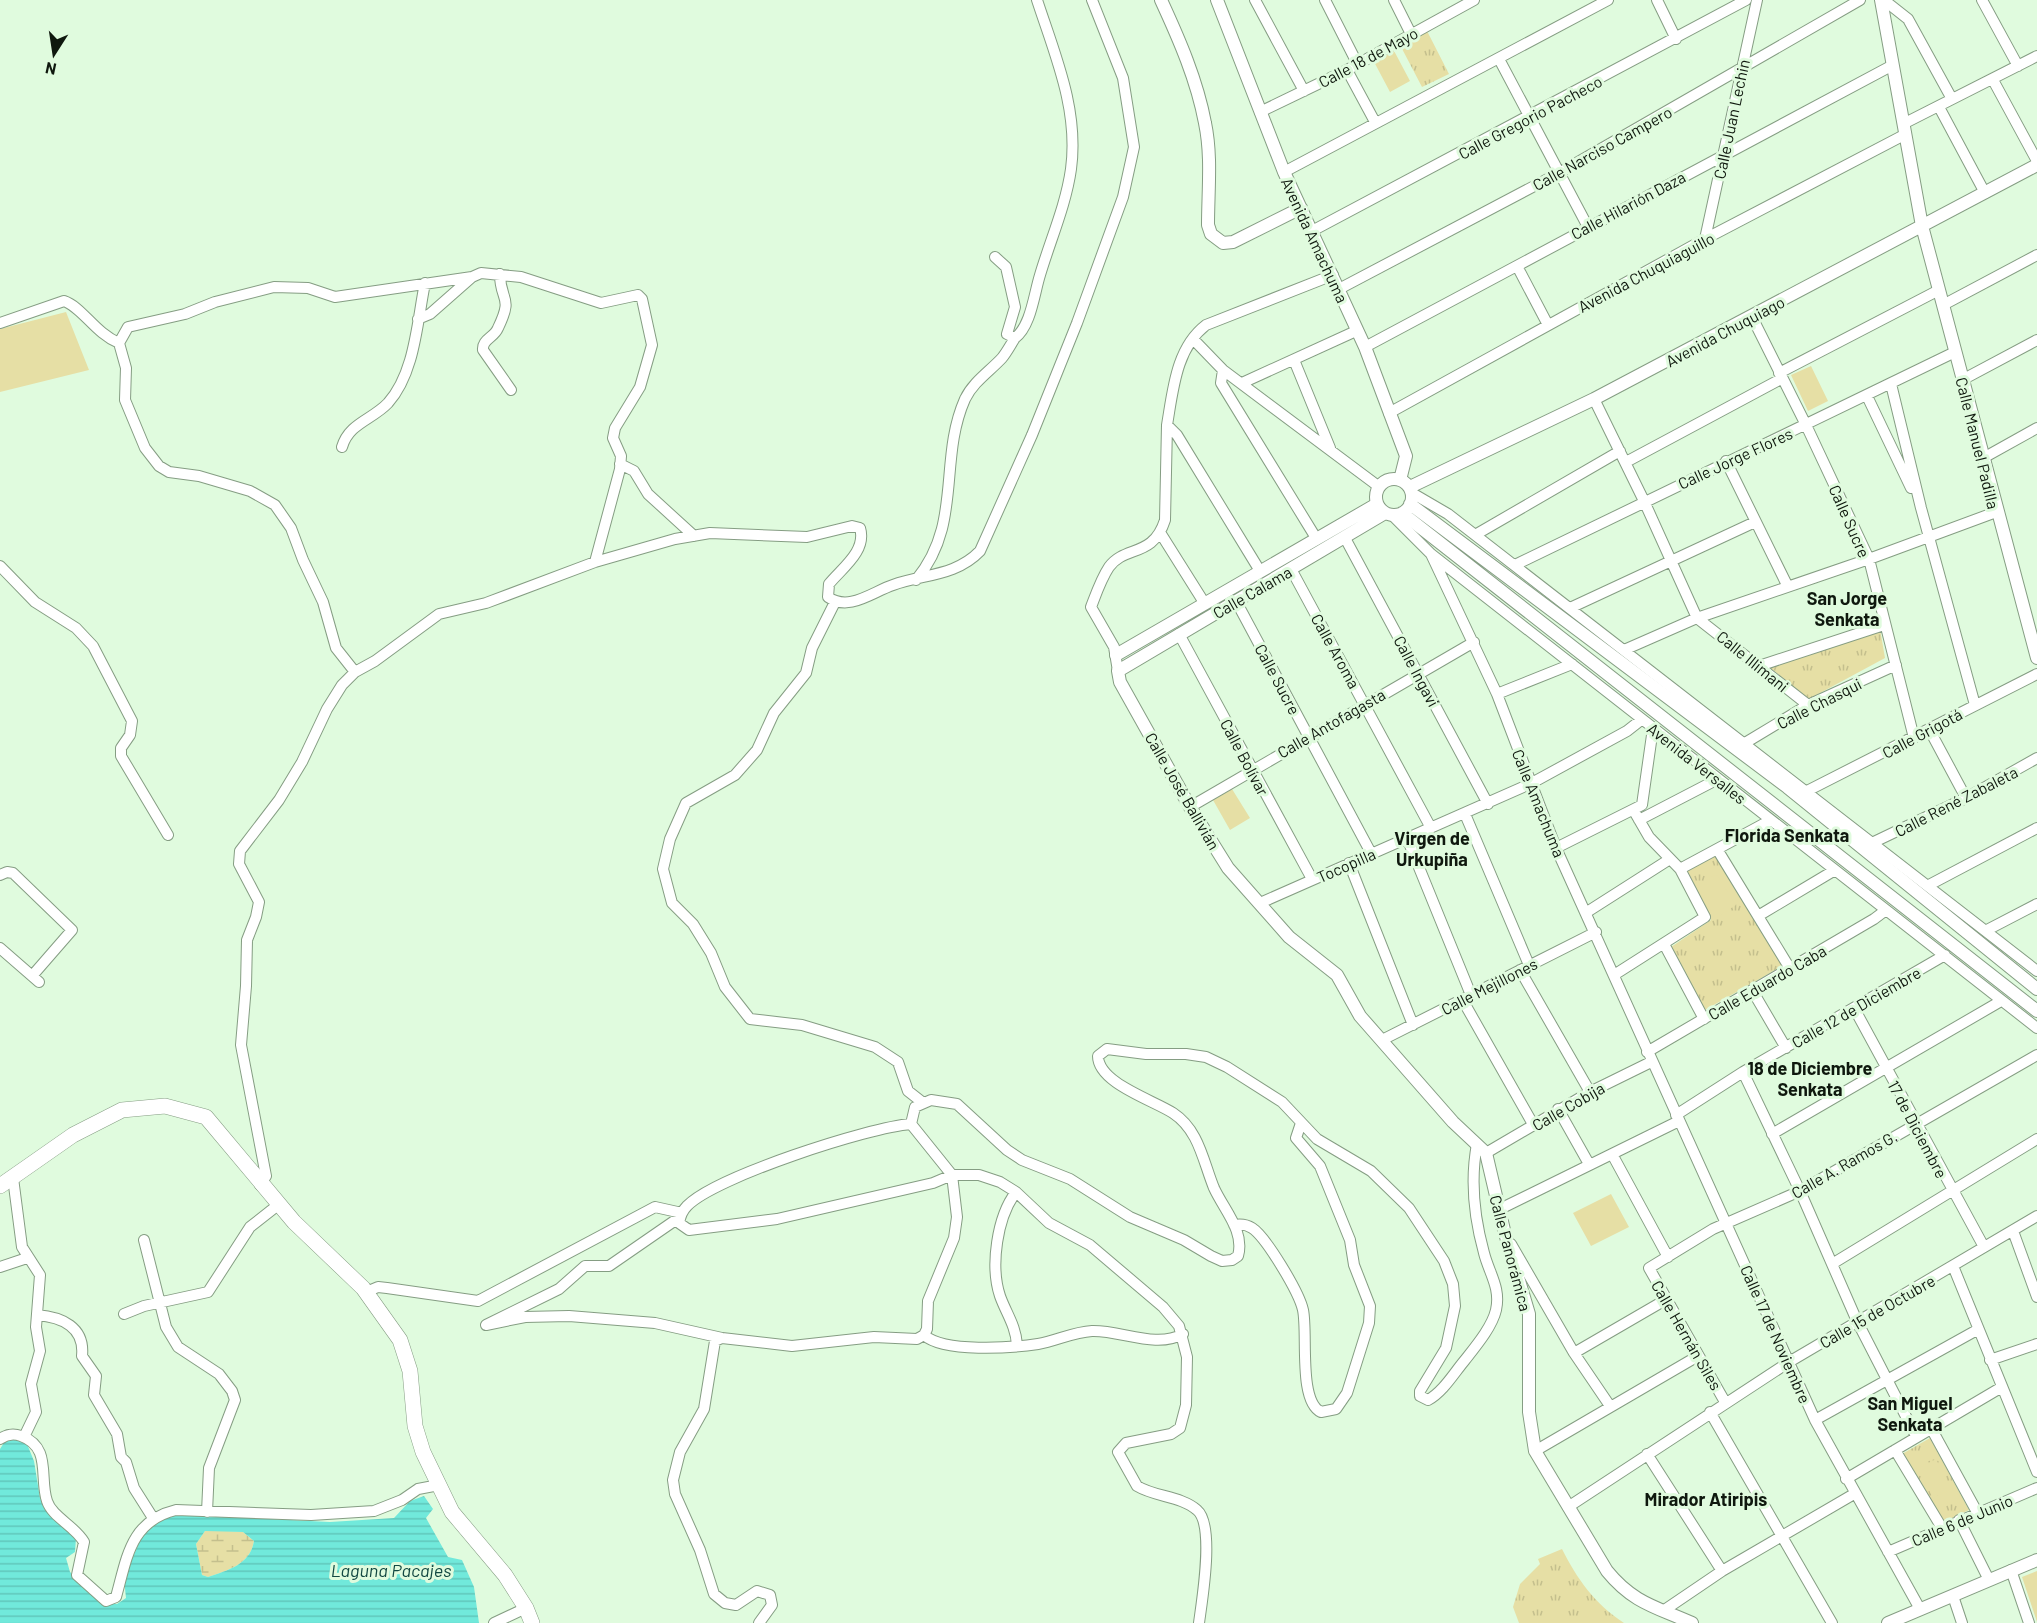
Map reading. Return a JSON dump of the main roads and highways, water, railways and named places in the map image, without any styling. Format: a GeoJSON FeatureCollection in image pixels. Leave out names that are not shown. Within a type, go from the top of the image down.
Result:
{"type":"FeatureCollection","features":[{"type":"Feature","properties":{"kind":"main road"},"geometry":{"type":"LineString","coordinates":[[7,1182],[73,1135],[122,1110],[165,1106],[206,1117],[278,1205],[366,1292],[400,1340],[410,1371],[415,1426],[423,1452],[452,1512],[505,1575],[526,1608],[532,1623]]}},
{"type":"Feature","properties":{"kind":"water","name":"Laguna Pacajes"},"geometry":{"type":"Polygon","coordinates":[[[16,1439],[27,1444],[34,1461],[40,1498],[45,1510],[76,1538],[75,1552],[66,1558],[70,1572],[102,1604],[117,1604],[126,1598],[123,1570],[132,1559],[143,1534],[167,1514],[330,1522],[394,1518],[410,1501],[424,1496],[433,1509],[426,1518],[448,1557],[462,1560],[474,1587],[479,1623],[0,1623],[0,1449],[5,1441],[16,1439]],[[205,1531],[196,1544],[202,1575],[208,1577],[230,1569],[248,1556],[254,1541],[243,1532],[205,1531]]]}},
{"type":"Feature","properties":{"kind":"district","name":"San Jorge Senkata"},"geometry":{"type":"Point","coordinates":[1847,608]}},
{"type":"Feature","properties":{"kind":"district","name":"Florida Senkata"},"geometry":{"type":"Point","coordinates":[1787,835]}},
{"type":"Feature","properties":{"kind":"district","name":"Virgen de Urkupiña"},"geometry":{"type":"Point","coordinates":[1432,848]}},
{"type":"Feature","properties":{"kind":"district","name":"18 de Diciembre Senkata"},"geometry":{"type":"Point","coordinates":[1810,1078]}},
{"type":"Feature","properties":{"kind":"district","name":"San Miguel Senkata"},"geometry":{"type":"Point","coordinates":[1910,1413]}},
{"type":"Feature","properties":{"kind":"district","name":"Mirador Atiripis"},"geometry":{"type":"Point","coordinates":[1706,1499]}}]}
